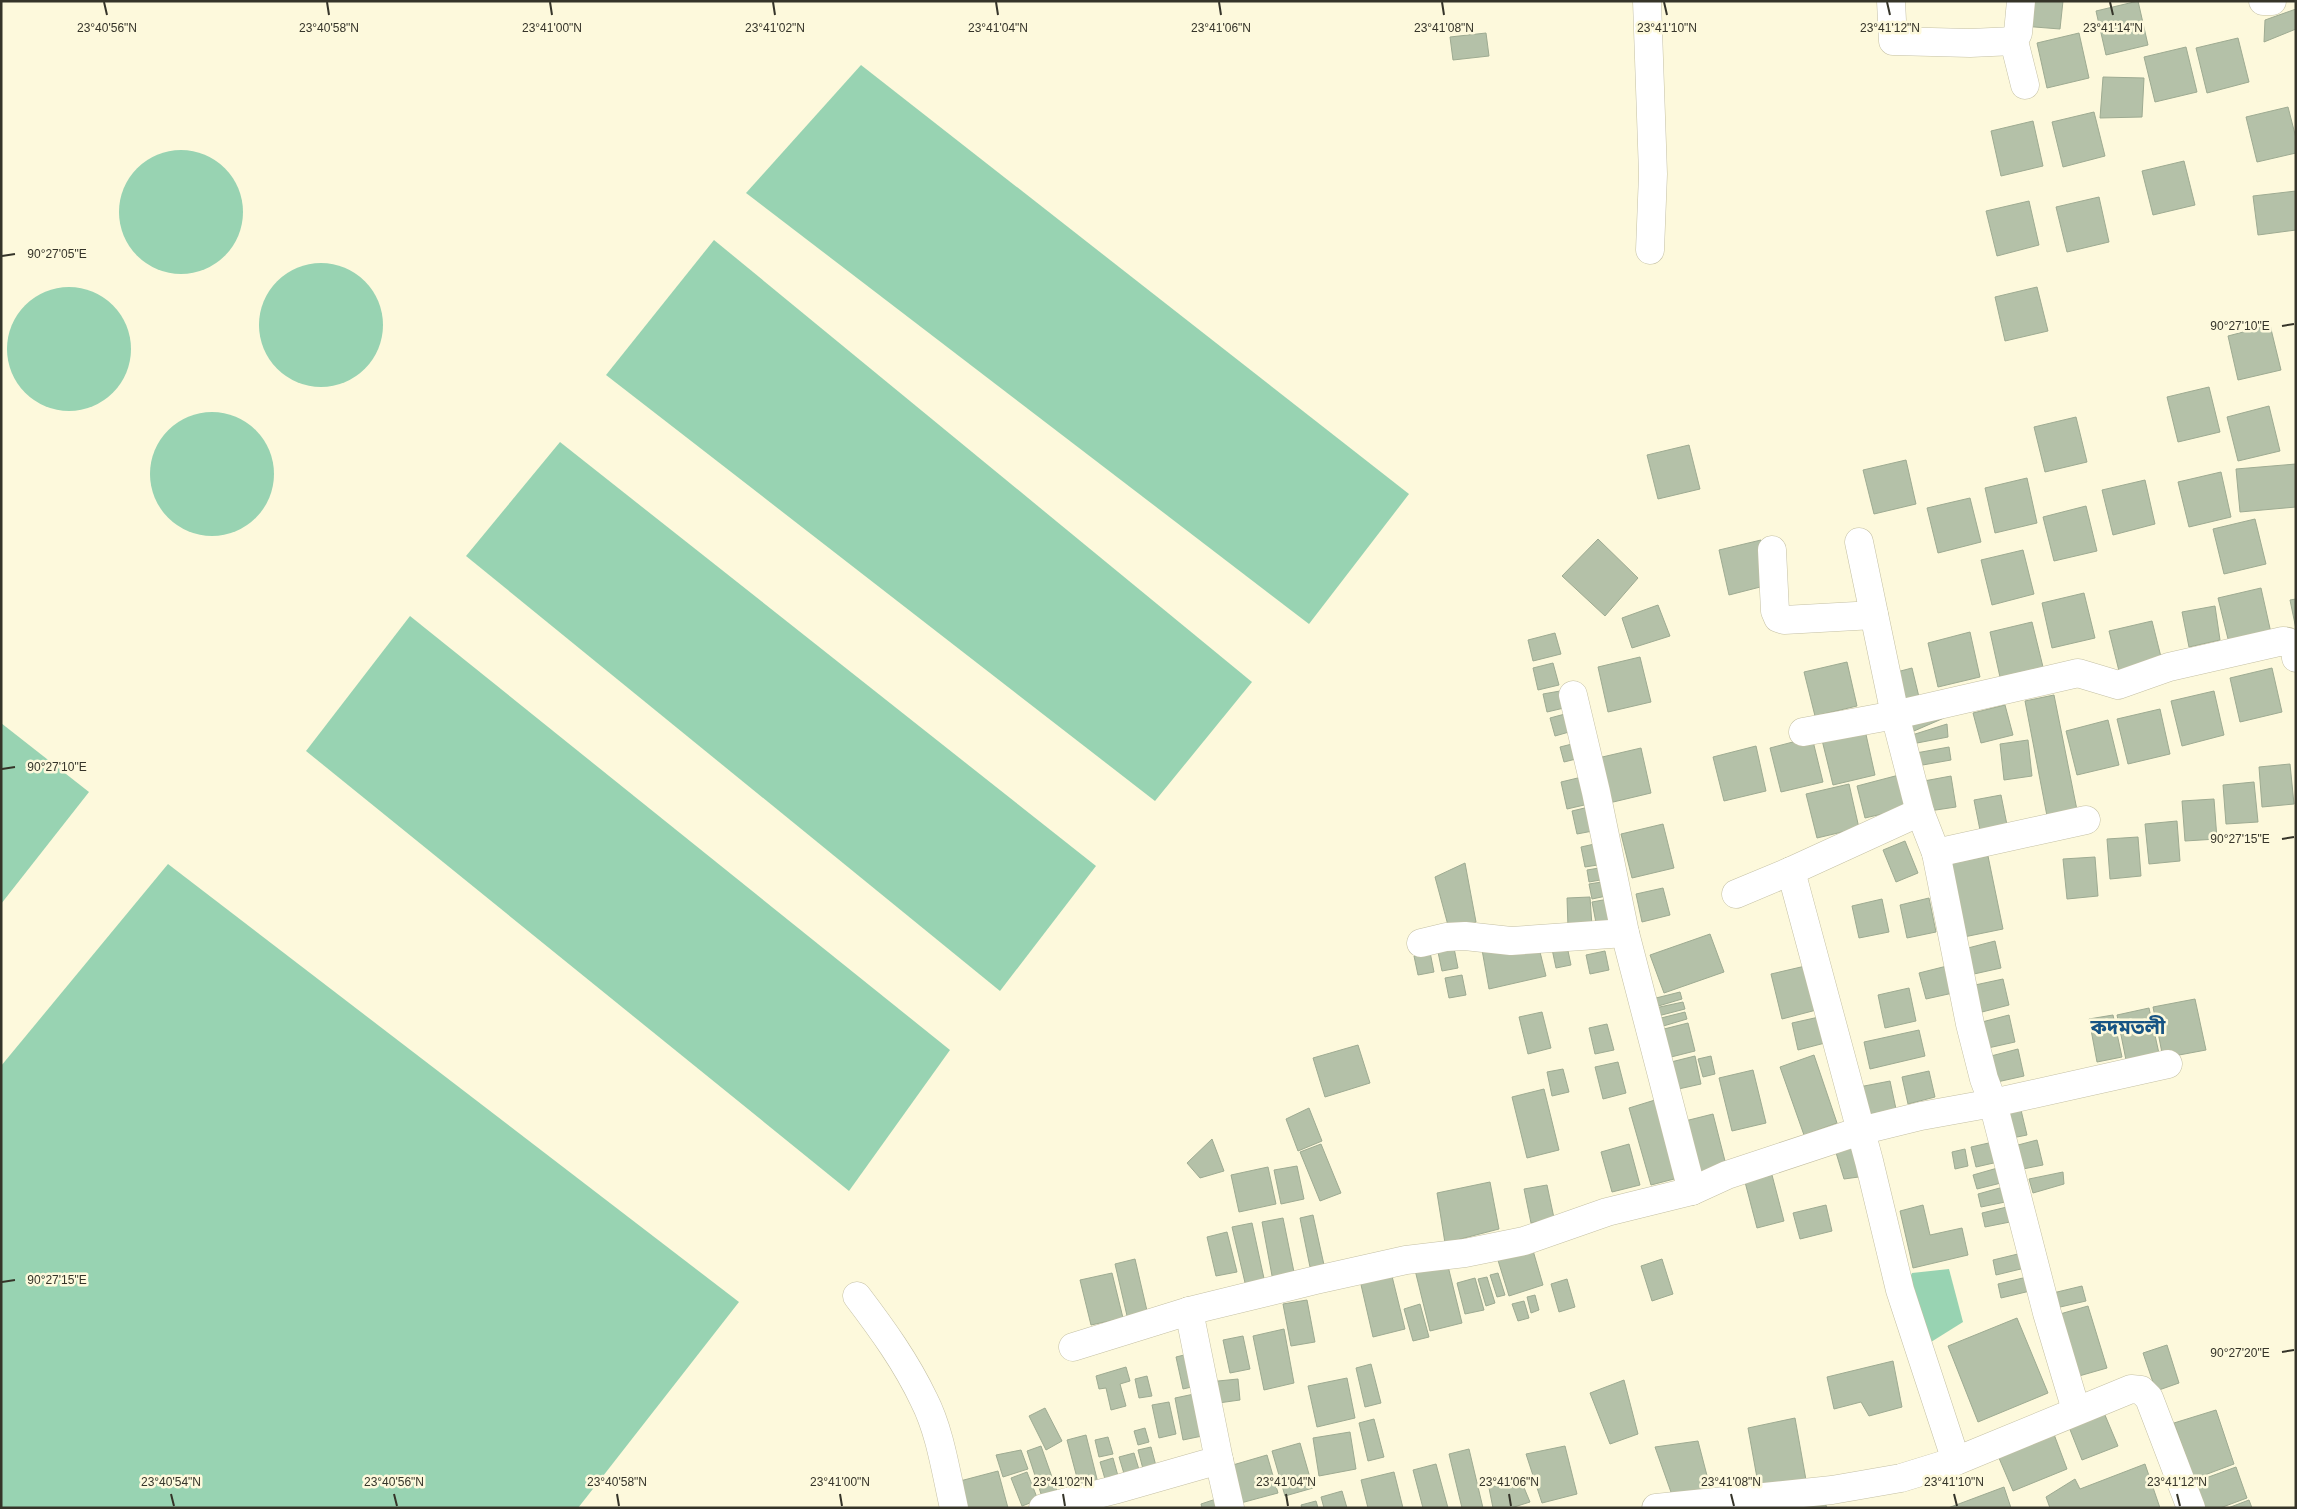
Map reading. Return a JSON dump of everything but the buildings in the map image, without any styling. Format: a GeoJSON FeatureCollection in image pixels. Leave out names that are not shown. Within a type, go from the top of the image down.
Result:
{"type":"FeatureCollection","features":[{"type":"Feature","properties":{"kind":"street"},"geometry":{"type":"LineString","coordinates":[[1647,1],[1653,174],[1650,250]]}},
{"type":"Feature","properties":{"kind":"street"},"geometry":{"type":"LineString","coordinates":[[1891,1],[1893,41],[1970,44],[2014,41]]}},
{"type":"Feature","properties":{"kind":"street"},"geometry":{"type":"LineString","coordinates":[[2020,1],[2018,33],[2014,41],[2025,85]]}},
{"type":"Feature","properties":{"kind":"street"},"geometry":{"type":"LineString","coordinates":[[2263,1],[2272,1]]}},
{"type":"Feature","properties":{"kind":"street"},"geometry":{"type":"LineString","coordinates":[[1859,542],[1895,714],[1920,812],[1936,852],[1970,1024],[1984,1079],[1993,1103],[2047,1314],[2076,1410]]}},
{"type":"Feature","properties":{"kind":"street"},"geometry":{"type":"LineString","coordinates":[[1772,550],[1775,611],[1778,618],[1784,620],[1874,615]]}},
{"type":"Feature","properties":{"kind":"street"},"geometry":{"type":"LineString","coordinates":[[1803,732],[2078,674],[2118,684],[2169,667],[2283,641],[2289,641],[2293,645],[2296,658]]}},
{"type":"Feature","properties":{"kind":"street"},"geometry":{"type":"LineString","coordinates":[[1573,695],[1596,792],[1625,933],[1692,1191]]}},
{"type":"Feature","properties":{"kind":"street"},"geometry":{"type":"LineString","coordinates":[[1736,894],[1920,812]]}},
{"type":"Feature","properties":{"kind":"street"},"geometry":{"type":"LineString","coordinates":[[1936,852],[2086,820]]}},
{"type":"Feature","properties":{"kind":"street"},"geometry":{"type":"LineString","coordinates":[[1791,871],[1900,1290],[1956,1461]]}},
{"type":"Feature","properties":{"kind":"street"},"geometry":{"type":"LineString","coordinates":[[1421,943],[1446,937],[1465,936],[1511,941],[1625,933]]}},
{"type":"Feature","properties":{"kind":"street"},"geometry":{"type":"LineString","coordinates":[[1073,1347],[1189,1311],[1397,1262],[1465,1253],[1524,1241],[1607,1212],[1692,1191],[1726,1175],[1860,1131],[1920,1116],[1993,1103],[2168,1064]]}},
{"type":"Feature","properties":{"kind":"street"},"geometry":{"type":"LineString","coordinates":[[857,1296],[895,1346],[925,1401],[940,1449],[954,1508]]}},
{"type":"Feature","properties":{"kind":"street"},"geometry":{"type":"LineString","coordinates":[[1189,1311],[1230,1508]]}},
{"type":"Feature","properties":{"kind":"street"},"geometry":{"type":"LineString","coordinates":[[1656,1508],[1835,1499],[1956,1461],[2131,1388],[2141,1390],[2149,1398],[2191,1508]]}},
{"type":"Feature","properties":{"kind":"street"},"geometry":{"type":"LineString","coordinates":[[1049,1507],[1219,1460]]}},
{"type":"Feature","properties":{"kind":"shaded area"},"geometry":{"type":"Polygon","coordinates":[[[861,65],[1409,494],[1309,624],[746,193],[861,65]]]}},
{"type":"Feature","properties":{"kind":"shaded area"},"geometry":{"type":"Polygon","coordinates":[[[181,150],[205,155],[225,168],[238,188],[243,212],[238,236],[225,256],[205,269],[181,274],[157,269],[137,256],[124,236],[119,212],[124,188],[137,168],[157,155],[181,150]]]}},
{"type":"Feature","properties":{"kind":"shaded area"},"geometry":{"type":"Polygon","coordinates":[[[714,240],[1252,682],[1155,801],[606,375],[714,240]]]}},
{"type":"Feature","properties":{"kind":"shaded area"},"geometry":{"type":"Polygon","coordinates":[[[321,263],[345,268],[365,281],[378,301],[383,325],[378,349],[365,369],[345,382],[321,387],[297,382],[277,369],[264,349],[259,325],[264,301],[277,281],[297,268],[321,263]]]}},
{"type":"Feature","properties":{"kind":"shaded area"},"geometry":{"type":"Polygon","coordinates":[[[69,287],[93,292],[113,305],[126,325],[131,349],[126,373],[113,393],[93,406],[69,411],[45,406],[25,393],[12,373],[7,349],[12,325],[25,305],[45,292],[69,287]]]}},
{"type":"Feature","properties":{"kind":"shaded area"},"geometry":{"type":"Polygon","coordinates":[[[212,412],[236,417],[256,430],[269,450],[274,474],[269,498],[256,518],[236,531],[212,536],[188,531],[168,518],[155,498],[150,474],[155,450],[168,430],[188,417],[212,412]]]}},
{"type":"Feature","properties":{"kind":"shaded area"},"geometry":{"type":"Polygon","coordinates":[[[560,442],[1096,866],[1000,991],[466,556],[560,442]]]}},
{"type":"Feature","properties":{"kind":"shaded area"},"geometry":{"type":"Polygon","coordinates":[[[410,616],[950,1050],[849,1191],[306,751],[410,616]]]}},
{"type":"Feature","properties":{"kind":"shaded area"},"geometry":{"type":"Polygon","coordinates":[[[1,723],[89,792],[1,904],[1,723]]]}},
{"type":"Feature","properties":{"kind":"shaded area"},"geometry":{"type":"Polygon","coordinates":[[[168,864],[739,1302],[578,1508],[1,1508],[1,1066],[168,864]]]}},
{"type":"Feature","properties":{"kind":"shaded area"},"geometry":{"type":"Polygon","coordinates":[[[1949,1269],[1963,1322],[1931,1342],[1909,1279],[1912,1273],[1949,1269]]]}},
{"type":"Feature","properties":{"kind":"district","name":"কদমতলী"},"geometry":{"type":"Point","coordinates":[2128,1027]}}]}
